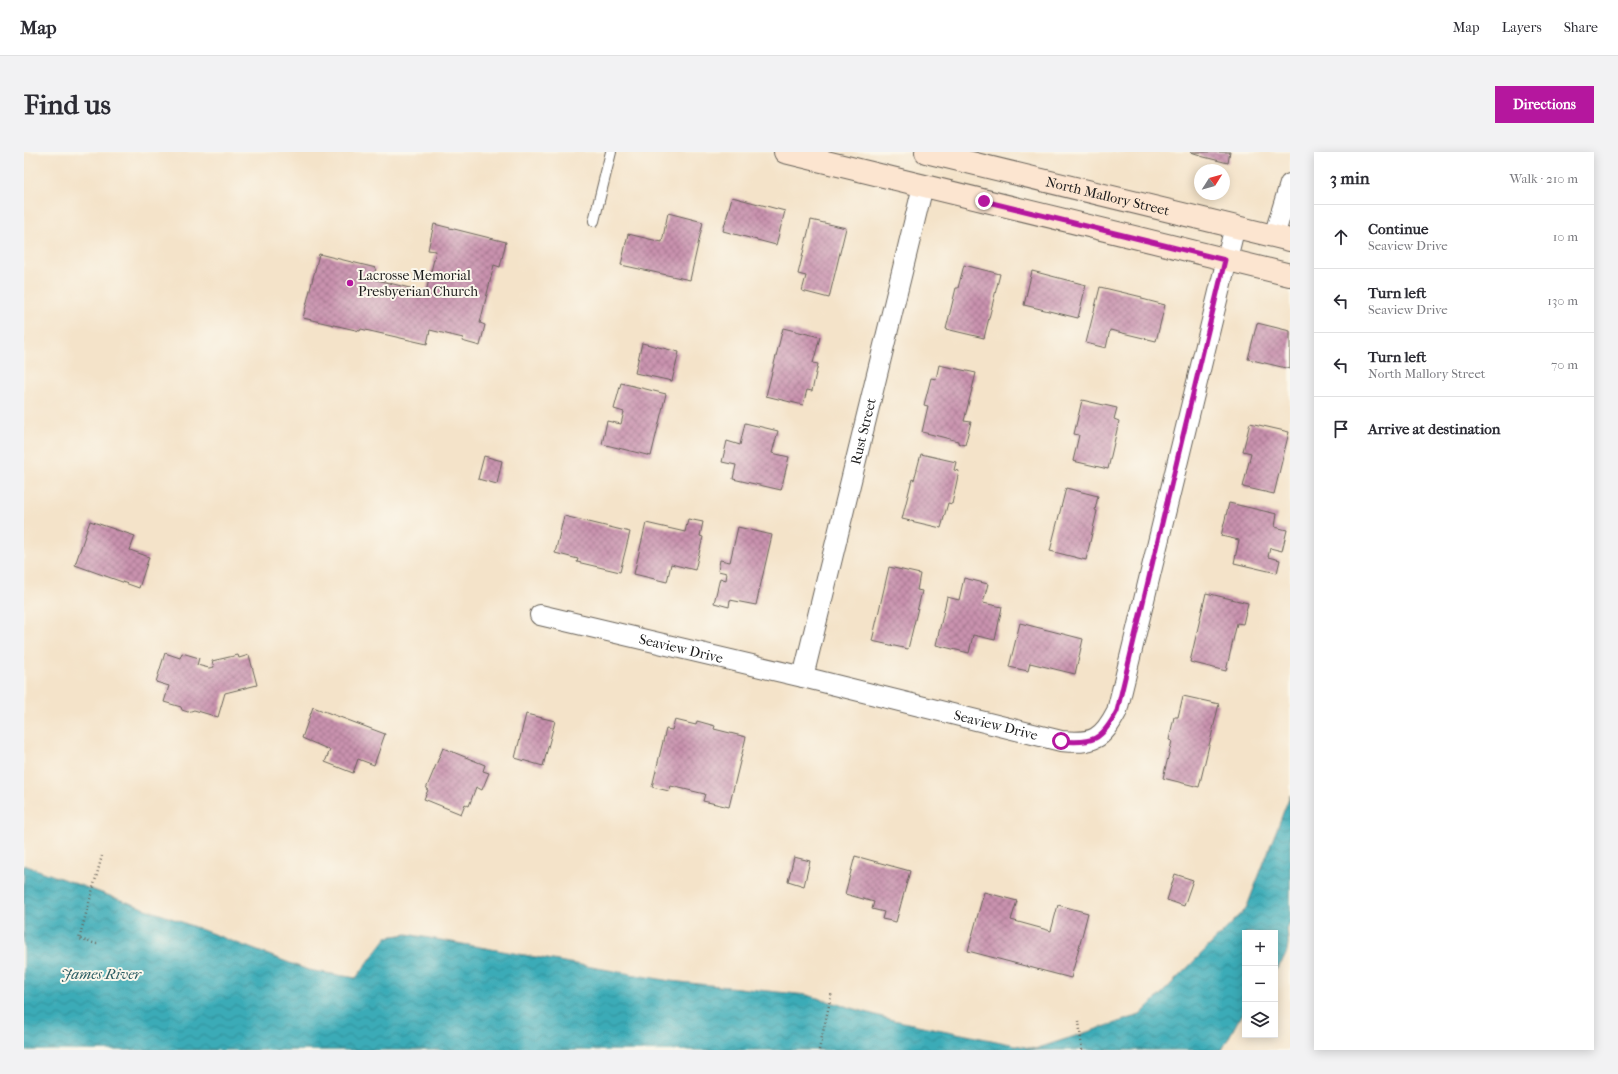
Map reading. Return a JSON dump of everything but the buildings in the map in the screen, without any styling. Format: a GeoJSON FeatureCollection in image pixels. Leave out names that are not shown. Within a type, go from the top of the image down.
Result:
{"type":"FeatureCollection","features":[{"type":"Feature","properties":{"kind":"main road"},"geometry":{"type":"LineString","coordinates":[[785,152],[1290,275]]}},
{"type":"Feature","properties":{"kind":"main road","name":"North Mallory Street"},"geometry":{"type":"LineString","coordinates":[[926,152],[1282,238]]}},
{"type":"Feature","properties":{"kind":"street"},"geometry":{"type":"LineString","coordinates":[[1282,238],[1290,184]]}},
{"type":"Feature","properties":{"kind":"street","name":"Rust Street"},"geometry":{"type":"LineString","coordinates":[[803,677],[923,186]]}},
{"type":"Feature","properties":{"kind":"street","name":"Seaview Drive"},"geometry":{"type":"LineString","coordinates":[[540,615],[803,677],[1061,741],[1081,743],[1096,738],[1108,727],[1117,711],[1225,260],[1235,226]]}},
{"type":"Feature","properties":{"kind":"lane"},"geometry":{"type":"LineString","coordinates":[[594,221],[612,152]]}},
{"type":"Feature","properties":{"kind":"path"},"geometry":{"type":"LineString","coordinates":[[97,944],[79,939],[102,856]]}},
{"type":"Feature","properties":{"kind":"path"},"geometry":{"type":"LineString","coordinates":[[819,1050],[832,992]]}},
{"type":"Feature","properties":{"kind":"path"},"geometry":{"type":"LineString","coordinates":[[1079,1021],[1082,1050]]}},
{"type":"Feature","properties":{"kind":"water","name":"James River"},"geometry":{"type":"Polygon","coordinates":[[[1290,795],[1290,922],[1287,930],[1287,952],[1278,967],[1278,930],[1242,930],[1242,1013],[1222,1050],[24,1050],[24,865],[171,918],[308,970],[356,978],[387,937],[407,934],[670,981],[807,995],[893,1020],[1035,1049],[1140,1015],[1246,909],[1290,795]]]}},
{"type":"Feature","properties":{"kind":"place","name":"Lacrosse Memorial Presbyerian Church"},"geometry":{"type":"Point","coordinates":[350,283]}},
{"type":"Feature","properties":{"kind":"route"},"geometry":{"type":"LineString","coordinates":[[984,201],[1225,260],[1117,711],[1108,727],[1096,738],[1081,743],[1061,741]]}}]}
